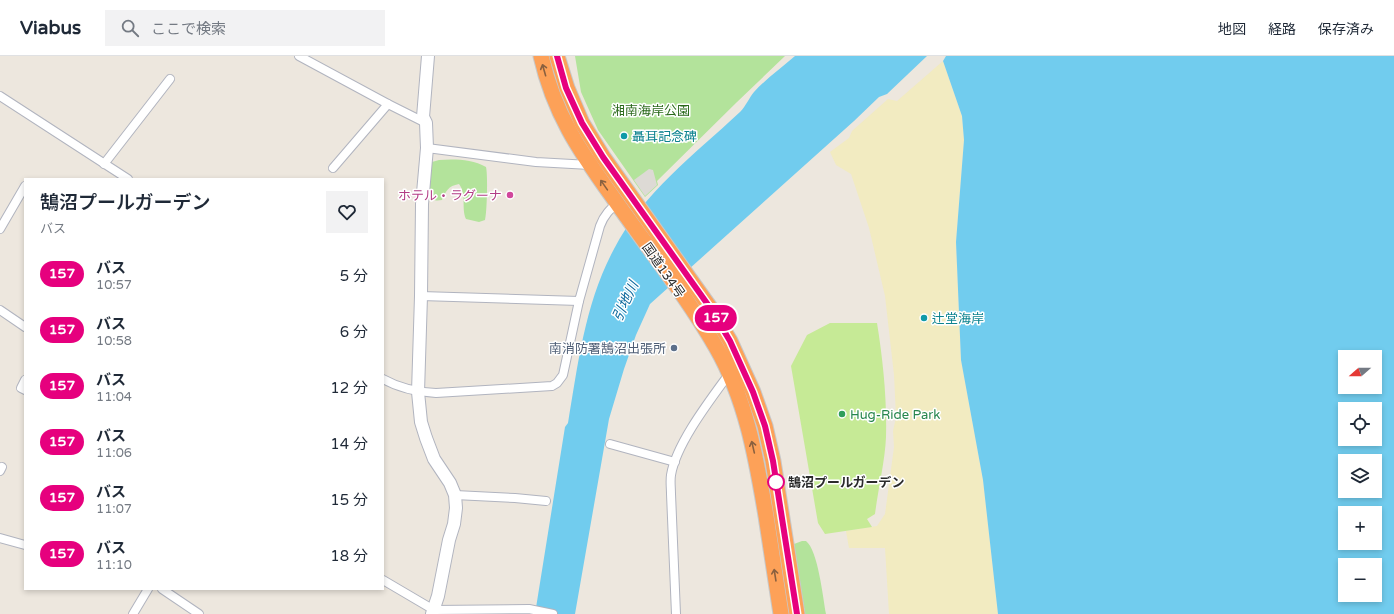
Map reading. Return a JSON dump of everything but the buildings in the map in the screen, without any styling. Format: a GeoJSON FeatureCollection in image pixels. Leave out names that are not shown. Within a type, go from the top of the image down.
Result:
{"type":"FeatureCollection","features":[{"type":"Feature","properties":{"kind":"highway","name":"国道134号"},"geometry":{"type":"LineString","coordinates":[[541,56],[559,113],[568,130],[716,348],[740,399],[757,464],[781,614]]}},
{"type":"Feature","properties":{"kind":"highway","name":"国道134号"},"geometry":{"type":"LineString","coordinates":[[557,56],[566,88],[582,123],[603,157],[711,309],[730,341],[753,392],[765,426],[773,461],[797,614]]}},
{"type":"Feature","properties":{"kind":"street"},"geometry":{"type":"LineString","coordinates":[[299,56],[426,123]]}},
{"type":"Feature","properties":{"kind":"street"},"geometry":{"type":"LineString","coordinates":[[428,56],[423,117],[426,123],[426,148],[422,204],[418,392],[421,422],[434,459],[450,483],[455,495],[456,516],[433,612]]}},
{"type":"Feature","properties":{"kind":"street"},"geometry":{"type":"LineString","coordinates":[[104,164],[170,79]]}},
{"type":"Feature","properties":{"kind":"street"},"geometry":{"type":"LineString","coordinates":[[0,96],[126,178]]}},
{"type":"Feature","properties":{"kind":"street"},"geometry":{"type":"LineString","coordinates":[[333,168],[388,104]]}},
{"type":"Feature","properties":{"kind":"street"},"geometry":{"type":"LineString","coordinates":[[426,148],[536,162],[590,164]]}},
{"type":"Feature","properties":{"kind":"street"},"geometry":{"type":"LineString","coordinates":[[0,229],[24,188]]}},
{"type":"Feature","properties":{"kind":"street"},"geometry":{"type":"LineString","coordinates":[[384,380],[392,384],[418,392],[444,393],[552,386],[557,383],[563,375],[579,301],[600,226],[606,213],[617,204],[633,199]]}},
{"type":"Feature","properties":{"kind":"street"},"geometry":{"type":"LineString","coordinates":[[421,296],[579,301]]}},
{"type":"Feature","properties":{"kind":"street"},"geometry":{"type":"LineString","coordinates":[[0,310],[24,326]]}},
{"type":"Feature","properties":{"kind":"street"},"geometry":{"type":"LineString","coordinates":[[676,614],[670,494],[671,475],[681,448],[703,410],[729,374]]}},
{"type":"Feature","properties":{"kind":"street"},"geometry":{"type":"LineString","coordinates":[[24,382],[21,388],[24,390]]}},
{"type":"Feature","properties":{"kind":"street"},"geometry":{"type":"LineString","coordinates":[[610,444],[675,462]]}},
{"type":"Feature","properties":{"kind":"street"},"geometry":{"type":"LineString","coordinates":[[455,495],[546,501]]}},
{"type":"Feature","properties":{"kind":"street"},"geometry":{"type":"LineString","coordinates":[[0,538],[24,545]]}},
{"type":"Feature","properties":{"kind":"street"},"geometry":{"type":"LineString","coordinates":[[384,581],[433,612],[529,609],[553,614]]}},
{"type":"Feature","properties":{"kind":"street"},"geometry":{"type":"LineString","coordinates":[[133,614],[147,590]]}},
{"type":"Feature","properties":{"kind":"street"},"geometry":{"type":"LineString","coordinates":[[163,590],[199,614]]}},
{"type":"Feature","properties":{"kind":"green space","name":"湘南海岸公園"},"geometry":{"type":"Polygon","coordinates":[[[575,56],[785,56],[657,181],[658,185],[645,197],[598,130],[581,92],[575,56]]]}},
{"type":"Feature","properties":{"kind":"green space"},"geometry":{"type":"Polygon","coordinates":[[[439,160],[469,161],[486,167],[487,194],[485,220],[479,222],[466,219],[463,192],[459,184],[448,189],[442,200],[435,200],[430,197],[429,166],[432,162],[439,160]]]}},
{"type":"Feature","properties":{"kind":"green space","name":"Hug-Ride Park"},"geometry":{"type":"Polygon","coordinates":[[[830,323],[877,323],[884,380],[886,437],[875,514],[867,519],[872,527],[825,534],[818,523],[791,366],[807,335],[830,323]]]}},
{"type":"Feature","properties":{"kind":"green space"},"geometry":{"type":"Polygon","coordinates":[[[806,541],[814,554],[826,614],[805,614],[794,544],[806,541]]]}},
{"type":"Feature","properties":{"kind":"sand","name":"辻堂海岸"},"geometry":{"type":"Polygon","coordinates":[[[943,61],[962,116],[964,140],[956,242],[961,360],[983,480],[998,614],[889,614],[885,548],[849,548],[846,531],[877,526],[885,514],[894,447],[893,431],[896,417],[894,375],[885,296],[869,228],[851,174],[836,165],[830,152],[849,138],[852,131],[888,99],[897,101],[943,61]]]}},
{"type":"Feature","properties":{"kind":"shaded area"},"geometry":{"type":"Polygon","coordinates":[[[649,169],[653,170],[657,185],[645,196],[634,180],[649,169]]]}},
{"type":"Feature","properties":{"kind":"water","name":"引地川"},"geometry":{"type":"Polygon","coordinates":[[[795,56],[927,56],[887,94],[879,97],[650,304],[636,335],[609,419],[575,614],[535,614],[565,427],[568,423],[579,356],[589,312],[604,270],[626,229],[655,192],[688,159],[740,112],[752,94],[759,87],[795,56]]]}},
{"type":"Feature","properties":{"kind":"water"},"geometry":{"type":"Polygon","coordinates":[[[946,56],[1394,56],[1394,614],[998,614],[983,480],[961,360],[956,242],[964,140],[962,116],[943,61],[946,56]]]}},
{"type":"Feature","properties":{"kind":"bus line","name":"157"},"geometry":{"type":"LineString","coordinates":[[557,56],[566,88],[582,123],[603,157],[711,309],[730,341],[753,392],[765,426],[773,461],[797,614]]}},
{"type":"Feature","properties":{"kind":"place","name":"聶耳記念碑"},"geometry":{"type":"Point","coordinates":[624,136]}},
{"type":"Feature","properties":{"kind":"place","name":"ホテル・ラグーナ"},"geometry":{"type":"Point","coordinates":[510,195]}},
{"type":"Feature","properties":{"kind":"place","name":"辻堂海岸"},"geometry":{"type":"Point","coordinates":[924,318]}},
{"type":"Feature","properties":{"kind":"place","name":"南消防署鵠沼出張所"},"geometry":{"type":"Point","coordinates":[674,348]}},
{"type":"Feature","properties":{"kind":"place","name":"Hug-Ride Park"},"geometry":{"type":"Point","coordinates":[842,414]}},
{"type":"Feature","properties":{"kind":"place","name":"鵠沼プールガーデン"},"geometry":{"type":"Point","coordinates":[776,482]}}]}
